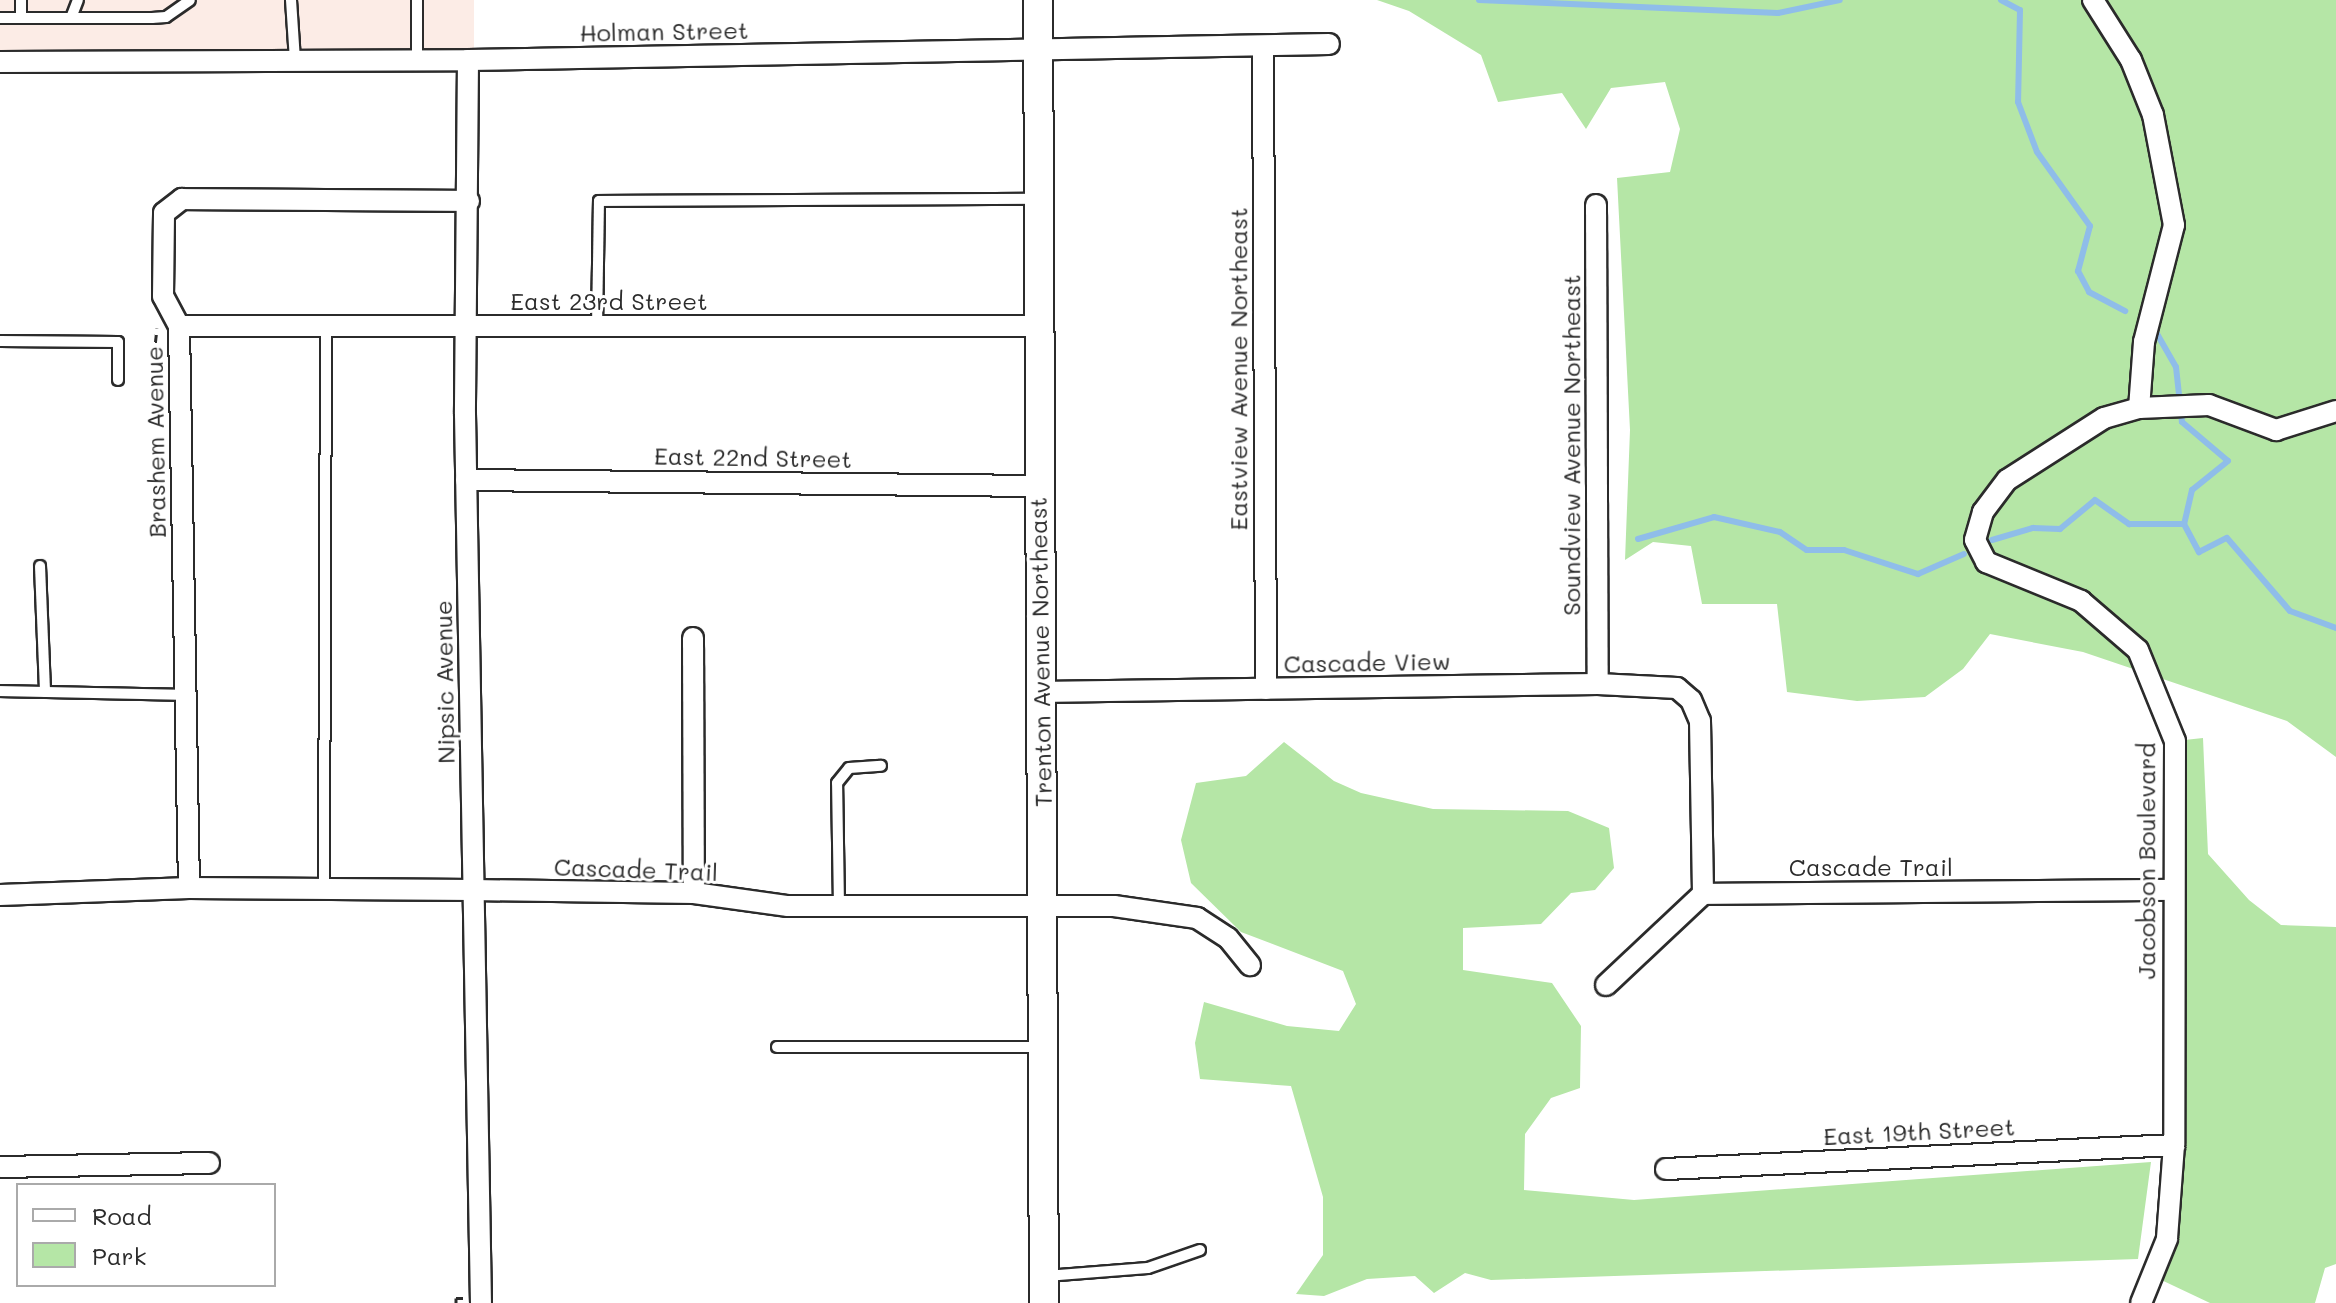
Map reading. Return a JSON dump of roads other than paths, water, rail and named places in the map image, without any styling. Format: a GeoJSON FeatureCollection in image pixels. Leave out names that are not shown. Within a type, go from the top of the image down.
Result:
{"type":"FeatureCollection","features":[{"type":"Feature","properties":{"kind":"main road","name":"Trenton Avenue Northeast"},"geometry":{"type":"LineString","coordinates":[[1038,0],[1044,1290]]}},
{"type":"Feature","properties":{"kind":"street"},"geometry":{"type":"LineString","coordinates":[[2093,0],[2131,60],[2153,115],[2174,225],[2144,342],[2148,406],[2209,405],[2276,430],[2336,411]]}},
{"type":"Feature","properties":{"kind":"street","name":"Holman Street"},"geometry":{"type":"LineString","coordinates":[[0,62],[417,61],[1263,48],[1329,44]]}},
{"type":"Feature","properties":{"kind":"street","name":"Eastview Avenue Northeast"},"geometry":{"type":"LineString","coordinates":[[1263,48],[1266,689]]}},
{"type":"Feature","properties":{"kind":"street","name":"Nipsic Avenue"},"geometry":{"type":"LineString","coordinates":[[468,60],[466,480],[481,1303]]}},
{"type":"Feature","properties":{"kind":"street","name":"Brashem Avenue"},"geometry":{"type":"LineString","coordinates":[[189,888],[179,326],[163,296],[164,213],[182,199],[469,201]]}},
{"type":"Feature","properties":{"kind":"street","name":"Soundview Avenue Northeast"},"geometry":{"type":"LineString","coordinates":[[1596,205],[1598,684]]}},
{"type":"Feature","properties":{"kind":"street","name":"East 23rd Street"},"geometry":{"type":"LineString","coordinates":[[179,326],[1038,326]]}},
{"type":"Feature","properties":{"kind":"street","name":"Jacobson Boulevard"},"geometry":{"type":"LineString","coordinates":[[2141,1303],[2167,1239],[2174,1145],[2172,890],[2175,741],[2138,650],[2081,601],[1986,562],[1975,540],[1983,512],[2007,480],[2093,424],[2148,406]]}},
{"type":"Feature","properties":{"kind":"street","name":"East 22nd Street"},"geometry":{"type":"LineString","coordinates":[[466,480],[1038,486]]}},
{"type":"Feature","properties":{"kind":"street"},"geometry":{"type":"LineString","coordinates":[[693,638],[694,893]]}},
{"type":"Feature","properties":{"kind":"street","name":"Cascade View"},"geometry":{"type":"LineString","coordinates":[[1039,692],[1598,684],[1677,688],[1691,700],[1700,721],[1703,894]]}},
{"type":"Feature","properties":{"kind":"street","name":"Cascade Trail"},"geometry":{"type":"LineString","coordinates":[[0,895],[189,888],[473,890],[694,893],[788,906],[1114,906],[1182,914],[1213,926],[1250,965]]}},
{"type":"Feature","properties":{"kind":"street","name":"Cascade Trail"},"geometry":{"type":"LineString","coordinates":[[1703,894],[2172,890]]}},
{"type":"Feature","properties":{"kind":"street"},"geometry":{"type":"LineString","coordinates":[[1606,985],[1703,894]]}},
{"type":"Feature","properties":{"kind":"street","name":"East 19th Street"},"geometry":{"type":"LineString","coordinates":[[1666,1169],[2174,1145]]}},
{"type":"Feature","properties":{"kind":"street"},"geometry":{"type":"LineString","coordinates":[[0,1167],[209,1163]]}},
{"type":"Feature","properties":{"kind":"lane"},"geometry":{"type":"LineString","coordinates":[[21,0],[21,18]]}},
{"type":"Feature","properties":{"kind":"lane"},"geometry":{"type":"LineString","coordinates":[[71,18],[78,0]]}},
{"type":"Feature","properties":{"kind":"lane"},"geometry":{"type":"LineString","coordinates":[[0,18],[166,17],[190,0]]}},
{"type":"Feature","properties":{"kind":"lane"},"geometry":{"type":"LineString","coordinates":[[291,0],[295,61]]}},
{"type":"Feature","properties":{"kind":"lane"},"geometry":{"type":"LineString","coordinates":[[417,0],[417,61]]}},
{"type":"Feature","properties":{"kind":"lane"},"geometry":{"type":"LineString","coordinates":[[597,327],[599,201],[1037,199]]}},
{"type":"Feature","properties":{"kind":"lane"},"geometry":{"type":"LineString","coordinates":[[324,889],[326,327]]}},
{"type":"Feature","properties":{"kind":"lane"},"geometry":{"type":"LineString","coordinates":[[0,341],[118,342],[118,380]]}},
{"type":"Feature","properties":{"kind":"lane"},"geometry":{"type":"LineString","coordinates":[[40,566],[45,692]]}},
{"type":"Feature","properties":{"kind":"lane"},"geometry":{"type":"LineString","coordinates":[[0,691],[185,695]]}},
{"type":"Feature","properties":{"kind":"lane"},"geometry":{"type":"LineString","coordinates":[[839,906],[837,783],[849,768],[881,766]]}},
{"type":"Feature","properties":{"kind":"lane"},"geometry":{"type":"LineString","coordinates":[[777,1047],[1044,1047]]}},
{"type":"Feature","properties":{"kind":"lane"},"geometry":{"type":"LineString","coordinates":[[1044,1290],[1148,1268],[1200,1250]]}},
{"type":"Feature","properties":{"kind":"waterway"},"geometry":{"type":"LineString","coordinates":[[1479,0],[1778,13],[1840,0]]}},
{"type":"Feature","properties":{"kind":"waterway"},"geometry":{"type":"LineString","coordinates":[[2001,0],[2020,10],[2018,102],[2037,152],[2090,226],[2078,271],[2089,292],[2125,311]]}},
{"type":"Feature","properties":{"kind":"waterway"},"geometry":{"type":"LineString","coordinates":[[2156,332],[2176,367],[2182,422],[2228,461],[2192,490],[2184,524],[2199,552],[2227,538],[2290,611],[2336,628]]}},
{"type":"Feature","properties":{"kind":"waterway"},"geometry":{"type":"LineString","coordinates":[[1992,540],[2033,528],[2060,529],[2095,500],[2129,524],[2184,524]]}},
{"type":"Feature","properties":{"kind":"waterway"},"geometry":{"type":"LineString","coordinates":[[1638,539],[1714,517],[1780,532],[1807,550],[1844,550],[1918,574],[1964,554]]}}]}
